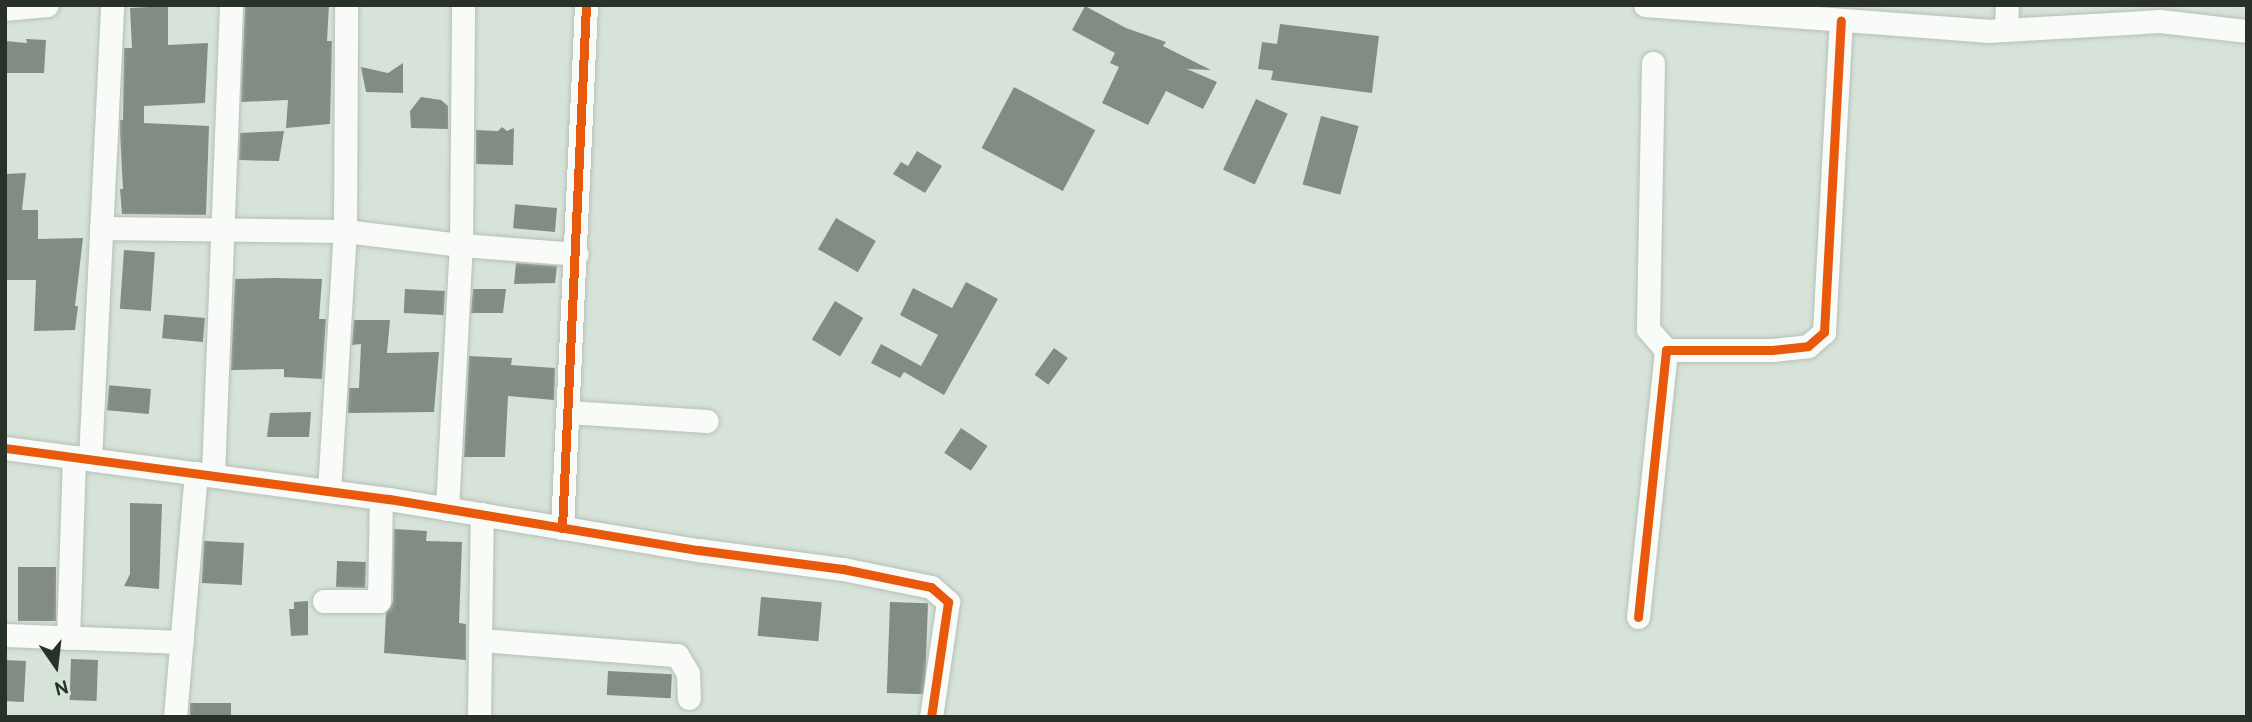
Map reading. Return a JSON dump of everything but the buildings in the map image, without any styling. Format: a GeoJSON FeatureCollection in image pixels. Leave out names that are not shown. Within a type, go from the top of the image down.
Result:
{"type":"FeatureCollection","features":[{"type":"Feature","properties":{"kind":"street"},"geometry":{"type":"LineString","coordinates":[[5,9],[47,5]]}},
{"type":"Feature","properties":{"kind":"street"},"geometry":{"type":"LineString","coordinates":[[68,638],[101,228],[112,5]]}},
{"type":"Feature","properties":{"kind":"street"},"geometry":{"type":"LineString","coordinates":[[175,717],[204,474],[221,231],[231,5]]}},
{"type":"Feature","properties":{"kind":"street"},"geometry":{"type":"LineString","coordinates":[[329,491],[345,231],[346,5]]}},
{"type":"Feature","properties":{"kind":"street"},"geometry":{"type":"LineString","coordinates":[[447,509],[461,245],[463,5]]}},
{"type":"Feature","properties":{"kind":"street"},"geometry":{"type":"LineString","coordinates":[[562,528],[577,254],[586,5]]}},
{"type":"Feature","properties":{"kind":"street"},"geometry":{"type":"LineString","coordinates":[[1644,5],[1856,16],[2006,30],[2160,21],[2189,15],[2247,31]]}},
{"type":"Feature","properties":{"kind":"street"},"geometry":{"type":"LineString","coordinates":[[2006,30],[2007,5]]}},
{"type":"Feature","properties":{"kind":"street"},"geometry":{"type":"LineString","coordinates":[[1666,350],[1772,350],[1808,346],[1824,332],[1856,16]]}},
{"type":"Feature","properties":{"kind":"street"},"geometry":{"type":"LineString","coordinates":[[1638,617],[1666,350],[1648,329],[1653,63]]}},
{"type":"Feature","properties":{"kind":"street"},"geometry":{"type":"LineString","coordinates":[[101,228],[345,231],[461,245],[577,254]]}},
{"type":"Feature","properties":{"kind":"street"},"geometry":{"type":"LineString","coordinates":[[568,412],[708,421]]}},
{"type":"Feature","properties":{"kind":"street"},"geometry":{"type":"LineString","coordinates":[[5,448],[382,498],[698,550],[844,569],[930,587],[948,603],[931,717]]}},
{"type":"Feature","properties":{"kind":"street"},"geometry":{"type":"LineString","coordinates":[[324,601],[379,601],[382,498]]}},
{"type":"Feature","properties":{"kind":"street"},"geometry":{"type":"LineString","coordinates":[[479,717],[482,514]]}},
{"type":"Feature","properties":{"kind":"street"},"geometry":{"type":"LineString","coordinates":[[5,635],[182,642]]}},
{"type":"Feature","properties":{"kind":"street"},"geometry":{"type":"LineString","coordinates":[[480,640],[677,655],[688,673],[689,698]]}},
{"type":"Feature","properties":{"kind":"cycle path"},"geometry":{"type":"LineString","coordinates":[[562,528],[586,5]]}},
{"type":"Feature","properties":{"kind":"cycle path"},"geometry":{"type":"LineString","coordinates":[[1638,617],[1666,350],[1772,350],[1808,346],[1824,332],[1841,20]]}},
{"type":"Feature","properties":{"kind":"cycle path"},"geometry":{"type":"LineString","coordinates":[[5,448],[389,499],[698,550],[843,569],[931,587],[948,602],[931,717]]}}]}
